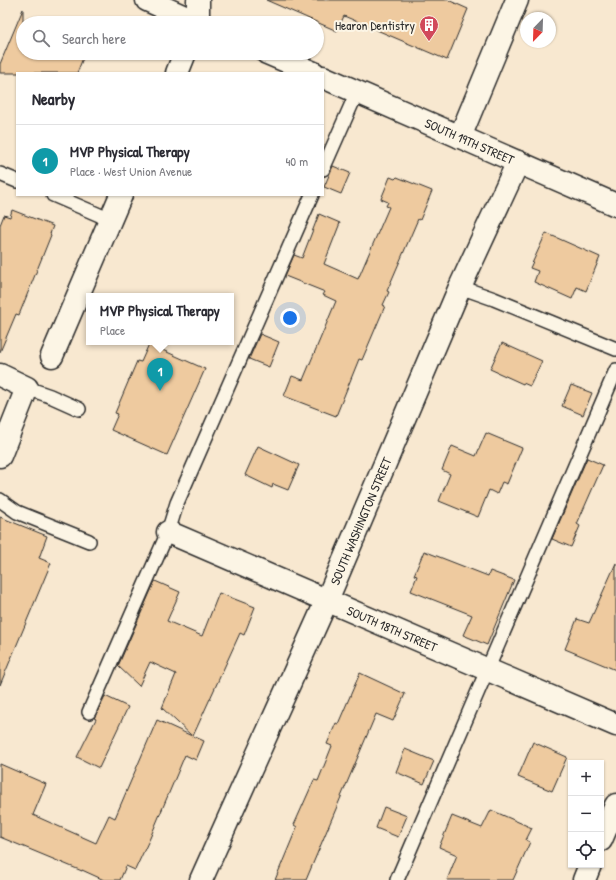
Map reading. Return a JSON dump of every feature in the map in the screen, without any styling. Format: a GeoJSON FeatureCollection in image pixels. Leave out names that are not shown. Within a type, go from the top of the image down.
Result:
{"type":"FeatureCollection","features":[{"type":"Feature","properties":{"kind":"street"},"geometry":{"type":"LineString","coordinates":[[147,0],[182,16]]}},
{"type":"Feature","properties":{"kind":"street"},"geometry":{"type":"LineString","coordinates":[[198,0],[198,16]]}},
{"type":"Feature","properties":{"kind":"street"},"geometry":{"type":"LineString","coordinates":[[460,137],[517,0]]}},
{"type":"Feature","properties":{"kind":"street"},"geometry":{"type":"LineString","coordinates":[[177,72],[182,60]]}},
{"type":"Feature","properties":{"kind":"street"},"geometry":{"type":"LineString","coordinates":[[283,60],[312,72]]}},
{"type":"Feature","properties":{"kind":"street","name":"SOUTH 19TH STREET"},"geometry":{"type":"LineString","coordinates":[[324,77],[616,205]]}},
{"type":"Feature","properties":{"kind":"street","name":"SOUTH WASHINGTON STREET"},"geometry":{"type":"LineString","coordinates":[[201,880],[327,600],[460,287],[518,162]]}},
{"type":"Feature","properties":{"kind":"street"},"geometry":{"type":"LineString","coordinates":[[52,356],[121,196]]}},
{"type":"Feature","properties":{"kind":"street"},"geometry":{"type":"LineString","coordinates":[[0,375],[27,388],[0,456]]}},
{"type":"Feature","properties":{"kind":"street","name":"SOUTH 18TH STREET"},"geometry":{"type":"LineString","coordinates":[[168,532],[616,725]]}},
{"type":"Feature","properties":{"kind":"street"},"geometry":{"type":"LineString","coordinates":[[604,833],[616,805]]}},
{"type":"Feature","properties":{"kind":"street"},"geometry":{"type":"LineString","coordinates":[[584,880],[589,868]]}},
{"type":"Feature","properties":{"kind":"lane"},"geometry":{"type":"LineString","coordinates":[[324,167],[357,92]]}},
{"type":"Feature","properties":{"kind":"lane"},"geometry":{"type":"LineString","coordinates":[[0,174],[16,181]]}},
{"type":"Feature","properties":{"kind":"lane"},"geometry":{"type":"LineString","coordinates":[[55,196],[111,220]]}},
{"type":"Feature","properties":{"kind":"lane"},"geometry":{"type":"LineString","coordinates":[[89,712],[168,532],[177,503],[312,196]]}},
{"type":"Feature","properties":{"kind":"lane"},"geometry":{"type":"LineString","coordinates":[[460,287],[494,298],[616,349]]}},
{"type":"Feature","properties":{"kind":"lane"},"geometry":{"type":"LineString","coordinates":[[397,880],[616,370]]}},
{"type":"Feature","properties":{"kind":"lane"},"geometry":{"type":"LineString","coordinates":[[27,388],[79,409]]}},
{"type":"Feature","properties":{"kind":"lane"},"geometry":{"type":"LineString","coordinates":[[0,500],[17,512],[90,541]]}},
{"type":"Feature","properties":{"kind":"building","name":"Hearon Dentistry"},"geometry":{"type":"Polygon","coordinates":[[[266,0],[448,0],[468,9],[447,60],[344,16],[337,31],[324,25],[324,16],[303,16],[266,0]]]}},
{"type":"Feature","properties":{"kind":"building"},"geometry":{"type":"Polygon","coordinates":[[[23,9],[23,16],[20,16],[23,9]]]}},
{"type":"Feature","properties":{"kind":"building"},"geometry":{"type":"Polygon","coordinates":[[[16,26],[16,60],[82,60],[77,72],[0,73],[0,64],[16,26]]]}},
{"type":"Feature","properties":{"kind":"building"},"geometry":{"type":"Polygon","coordinates":[[[333,166],[350,173],[341,194],[324,187],[333,166]]]}},
{"type":"Feature","properties":{"kind":"building"},"geometry":{"type":"Polygon","coordinates":[[[390,177],[395,179],[397,177],[432,191],[420,220],[418,219],[387,291],[389,292],[383,305],[385,306],[362,360],[359,359],[336,416],[284,396],[292,376],[303,380],[336,301],[323,295],[325,292],[285,276],[294,255],[302,258],[319,214],[340,223],[324,264],[358,279],[389,207],[386,206],[388,202],[381,199],[390,177]]]}},
{"type":"Feature","properties":{"kind":"building"},"geometry":{"type":"Polygon","coordinates":[[[12,210],[53,226],[51,235],[19,315],[16,314],[0,352],[0,225],[4,215],[10,217],[12,210]]]}},
{"type":"Feature","properties":{"kind":"building"},"geometry":{"type":"Polygon","coordinates":[[[546,233],[600,257],[586,291],[577,287],[572,299],[534,282],[538,271],[530,268],[546,233]]]}},
{"type":"Feature","properties":{"kind":"building"},"geometry":{"type":"Polygon","coordinates":[[[260,334],[279,342],[269,367],[249,359],[260,334]]]}},
{"type":"Feature","properties":{"kind":"building"},"geometry":{"type":"Polygon","coordinates":[[[502,343],[542,361],[530,386],[490,369],[502,343]]]}},
{"type":"Feature","properties":{"kind":"building"},"geometry":{"type":"Polygon","coordinates":[[[149,345],[151,345],[205,369],[167,455],[111,430],[118,414],[115,413],[137,361],[141,362],[149,345]]]}},
{"type":"Feature","properties":{"kind":"building"},"geometry":{"type":"Polygon","coordinates":[[[571,385],[592,393],[583,415],[562,406],[571,385]]]}},
{"type":"Feature","properties":{"kind":"building"},"geometry":{"type":"Polygon","coordinates":[[[486,433],[522,448],[507,484],[502,482],[497,494],[489,490],[478,517],[439,501],[450,474],[442,470],[452,446],[476,456],[486,433]]]}},
{"type":"Feature","properties":{"kind":"building"},"geometry":{"type":"Polygon","coordinates":[[[258,446],[299,465],[288,490],[273,484],[272,488],[245,475],[258,446]]]}},
{"type":"Feature","properties":{"kind":"building"},"geometry":{"type":"Polygon","coordinates":[[[587,458],[603,465],[577,524],[580,526],[571,547],[552,539],[587,458]]]}},
{"type":"Feature","properties":{"kind":"building"},"geometry":{"type":"Polygon","coordinates":[[[0,517],[47,536],[39,558],[51,563],[0,685],[0,517]]]}},
{"type":"Feature","properties":{"kind":"building"},"geometry":{"type":"Polygon","coordinates":[[[424,551],[488,576],[490,571],[514,580],[487,645],[463,635],[472,615],[411,591],[417,576],[414,575],[424,551]]]}},
{"type":"Feature","properties":{"kind":"building"},"geometry":{"type":"Polygon","coordinates":[[[616,563],[616,670],[565,649],[577,619],[589,623],[616,563]]]}},
{"type":"Feature","properties":{"kind":"building"},"geometry":{"type":"Polygon","coordinates":[[[155,581],[180,592],[167,621],[202,636],[219,593],[255,607],[244,635],[240,633],[193,736],[204,741],[196,760],[185,755],[135,870],[126,866],[120,880],[104,880],[0,837],[0,764],[46,784],[33,815],[96,843],[109,815],[115,818],[157,720],[192,736],[162,708],[176,674],[150,662],[139,686],[118,666],[155,581]]]}},
{"type":"Feature","properties":{"kind":"building"},"geometry":{"type":"Polygon","coordinates":[[[360,673],[405,694],[393,721],[376,714],[306,880],[275,880],[297,827],[294,825],[314,780],[318,781],[332,746],[327,744],[336,723],[338,724],[360,673]]]}},
{"type":"Feature","properties":{"kind":"building"},"geometry":{"type":"Polygon","coordinates":[[[105,696],[128,707],[99,768],[77,757],[96,719],[94,718],[105,696]]]}},
{"type":"Feature","properties":{"kind":"building"},"geometry":{"type":"Polygon","coordinates":[[[533,742],[567,757],[552,791],[518,777],[533,742]]]}},
{"type":"Feature","properties":{"kind":"building"},"geometry":{"type":"Polygon","coordinates":[[[405,749],[434,761],[424,784],[396,772],[405,749]]]}},
{"type":"Feature","properties":{"kind":"building"},"geometry":{"type":"Polygon","coordinates":[[[384,807],[407,816],[398,837],[376,828],[384,807]]]}},
{"type":"Feature","properties":{"kind":"building"},"geometry":{"type":"Polygon","coordinates":[[[491,810],[532,828],[526,840],[530,842],[513,880],[447,880],[457,855],[439,847],[452,816],[482,828],[491,810]]]}},
{"type":"Feature","properties":{"kind":"place","name":"Hearon Dentistry"},"geometry":{"type":"Point","coordinates":[429,42]}},
{"type":"Feature","properties":{"kind":"place","name":"MVP Physical Therapy"},"geometry":{"type":"Point","coordinates":[160,391]}}]}
